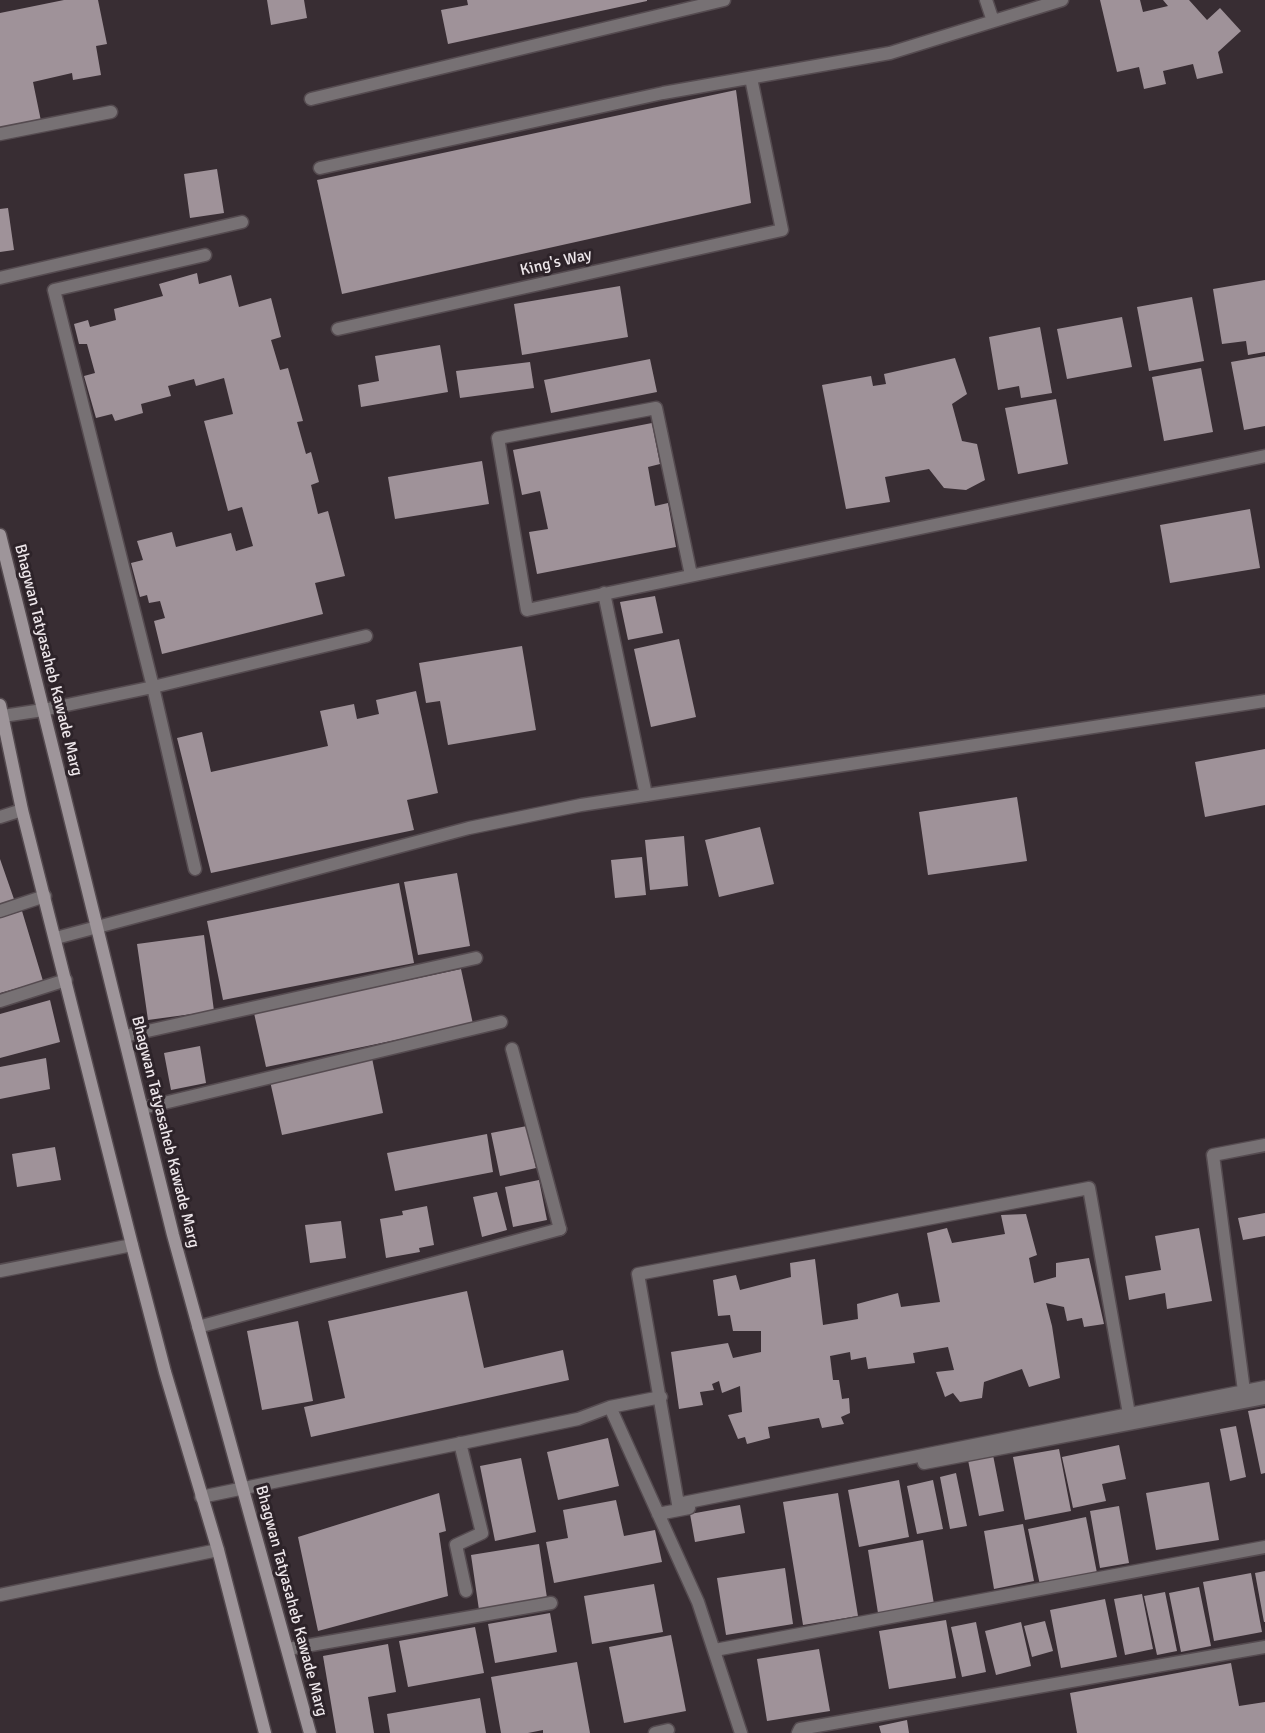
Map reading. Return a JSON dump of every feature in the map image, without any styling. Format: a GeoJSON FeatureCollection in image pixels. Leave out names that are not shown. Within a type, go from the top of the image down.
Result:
{"type":"FeatureCollection","features":[{"type":"Feature","properties":{"kind":"street"},"geometry":{"type":"LineString","coordinates":[[311,99],[724,0]]}},
{"type":"Feature","properties":{"kind":"street"},"geometry":{"type":"LineString","coordinates":[[986,0],[993,21]]}},
{"type":"Feature","properties":{"kind":"street"},"geometry":{"type":"LineString","coordinates":[[320,168],[651,96],[891,53],[1062,0]]}},
{"type":"Feature","properties":{"kind":"street","name":"King's Way"},"geometry":{"type":"LineString","coordinates":[[338,329],[782,230],[751,78]]}},
{"type":"Feature","properties":{"kind":"street"},"geometry":{"type":"LineString","coordinates":[[0,134],[111,112]]}},
{"type":"Feature","properties":{"kind":"street"},"geometry":{"type":"LineString","coordinates":[[0,278],[242,222]]}},
{"type":"Feature","properties":{"kind":"street"},"geometry":{"type":"LineString","coordinates":[[195,869],[153,687],[54,290],[205,255]]}},
{"type":"Feature","properties":{"kind":"street"},"geometry":{"type":"LineString","coordinates":[[691,575],[656,408],[498,438],[527,610],[1265,456]]}},
{"type":"Feature","properties":{"kind":"street","name":"Bhagwan Tatyasaheb Kawade Marg"},"geometry":{"type":"LineString","coordinates":[[0,535],[198,1327],[310,1733]]}},
{"type":"Feature","properties":{"kind":"street"},"geometry":{"type":"LineString","coordinates":[[604,593],[646,795]]}},
{"type":"Feature","properties":{"kind":"street"},"geometry":{"type":"LineString","coordinates":[[265,1733],[218,1550],[165,1372],[132,1245],[22,810],[1,710],[43,710],[153,687],[366,636]]}},
{"type":"Feature","properties":{"kind":"street"},"geometry":{"type":"LineString","coordinates":[[56,938],[469,828],[646,795],[1265,701]]}},
{"type":"Feature","properties":{"kind":"street"},"geometry":{"type":"LineString","coordinates":[[0,817],[22,810]]}},
{"type":"Feature","properties":{"kind":"street"},"geometry":{"type":"LineString","coordinates":[[0,911],[45,896]]}},
{"type":"Feature","properties":{"kind":"street"},"geometry":{"type":"LineString","coordinates":[[125,1036],[476,958]]}},
{"type":"Feature","properties":{"kind":"street"},"geometry":{"type":"LineString","coordinates":[[0,1001],[66,980]]}},
{"type":"Feature","properties":{"kind":"street"},"geometry":{"type":"LineString","coordinates":[[143,1108],[501,1022]]}},
{"type":"Feature","properties":{"kind":"street"},"geometry":{"type":"LineString","coordinates":[[198,1327],[560,1229],[512,1049]]}},
{"type":"Feature","properties":{"kind":"street"},"geometry":{"type":"LineString","coordinates":[[1244,1391],[1213,1155],[1265,1145]]}},
{"type":"Feature","properties":{"kind":"street"},"geometry":{"type":"LineString","coordinates":[[1129,1414],[1089,1188],[638,1274],[678,1504],[1265,1387]]}},
{"type":"Feature","properties":{"kind":"street"},"geometry":{"type":"LineString","coordinates":[[0,1271],[132,1245]]}},
{"type":"Feature","properties":{"kind":"street"},"geometry":{"type":"LineString","coordinates":[[201,1497],[578,1419],[610,1407],[661,1397]]}},
{"type":"Feature","properties":{"kind":"street"},"geometry":{"type":"LineString","coordinates":[[658,1514],[1265,1398]]}},
{"type":"Feature","properties":{"kind":"street"},"geometry":{"type":"LineString","coordinates":[[610,1407],[698,1602],[741,1733]]}},
{"type":"Feature","properties":{"kind":"street"},"geometry":{"type":"LineString","coordinates":[[460,1443],[482,1533],[456,1545],[466,1591]]}},
{"type":"Feature","properties":{"kind":"street"},"geometry":{"type":"LineString","coordinates":[[715,1650],[1265,1547]]}},
{"type":"Feature","properties":{"kind":"street"},"geometry":{"type":"LineString","coordinates":[[0,1595],[218,1550]]}},
{"type":"Feature","properties":{"kind":"street"},"geometry":{"type":"LineString","coordinates":[[288,1649],[551,1603]]}},
{"type":"Feature","properties":{"kind":"street"},"geometry":{"type":"LineString","coordinates":[[798,1733],[800,1729],[1265,1647]]}},
{"type":"Feature","properties":{"kind":"street"},"geometry":{"type":"LineString","coordinates":[[655,1733],[668,1730]]}},
{"type":"Feature","properties":{"kind":"building"},"geometry":{"type":"Polygon","coordinates":[[[64,0],[98,0],[107,44],[96,46],[101,75],[73,80],[72,73],[33,82],[41,121],[0,129],[0,13],[64,0]]]}},
{"type":"Feature","properties":{"kind":"building"},"geometry":{"type":"Polygon","coordinates":[[[267,0],[304,0],[307,18],[271,25],[267,0]]]}},
{"type":"Feature","properties":{"kind":"building"},"geometry":{"type":"Polygon","coordinates":[[[467,0],[647,1],[448,44],[441,10],[468,5],[467,0]]]}},
{"type":"Feature","properties":{"kind":"building"},"geometry":{"type":"Polygon","coordinates":[[[1100,0],[1140,0],[1143,12],[1168,6],[1163,0],[1189,0],[1207,20],[1220,8],[1241,31],[1218,52],[1223,73],[1197,79],[1193,64],[1163,71],[1166,84],[1144,89],[1139,67],[1117,72],[1100,0]]]}},
{"type":"Feature","properties":{"kind":"building"},"geometry":{"type":"Polygon","coordinates":[[[736,90],[751,203],[342,294],[317,180],[736,90]]]}},
{"type":"Feature","properties":{"kind":"building"},"geometry":{"type":"Polygon","coordinates":[[[217,169],[224,213],[190,218],[184,174],[217,169]]]}},
{"type":"Feature","properties":{"kind":"building"},"geometry":{"type":"Polygon","coordinates":[[[8,208],[14,250],[0,252],[0,209],[8,208]]]}},
{"type":"Feature","properties":{"kind":"building"},"geometry":{"type":"Polygon","coordinates":[[[197,273],[199,284],[231,275],[239,307],[271,298],[281,337],[271,340],[280,370],[288,368],[303,421],[297,422],[306,454],[311,452],[319,482],[311,485],[318,514],[328,511],[345,576],[315,583],[323,614],[162,654],[154,621],[165,618],[160,601],[149,603],[147,595],[140,597],[131,563],[143,560],[137,541],[172,532],[176,547],[231,533],[236,551],[253,546],[242,507],[228,511],[204,421],[233,414],[224,378],[196,386],[194,379],[168,386],[171,396],[141,404],[143,413],[115,421],[112,414],[96,418],[84,376],[95,373],[87,344],[79,344],[74,324],[88,320],[90,327],[116,320],[114,309],[163,296],[159,284],[197,273]]]}},
{"type":"Feature","properties":{"kind":"building"},"geometry":{"type":"Polygon","coordinates":[[[1265,280],[1265,352],[1248,355],[1246,341],[1222,344],[1213,289],[1265,280]]]}},
{"type":"Feature","properties":{"kind":"building"},"geometry":{"type":"Polygon","coordinates":[[[620,286],[628,337],[522,355],[514,304],[620,286]]]}},
{"type":"Feature","properties":{"kind":"building"},"geometry":{"type":"Polygon","coordinates":[[[1192,297],[1204,361],[1149,371],[1137,307],[1192,297]]]}},
{"type":"Feature","properties":{"kind":"building"},"geometry":{"type":"Polygon","coordinates":[[[1122,317],[1132,367],[1067,379],[1057,329],[1122,317]]]}},
{"type":"Feature","properties":{"kind":"building"},"geometry":{"type":"Polygon","coordinates":[[[1040,327],[1052,393],[1021,398],[1019,386],[998,390],[989,337],[1040,327]]]}},
{"type":"Feature","properties":{"kind":"building"},"geometry":{"type":"Polygon","coordinates":[[[440,345],[448,392],[361,407],[358,385],[379,381],[375,356],[440,345]]]}},
{"type":"Feature","properties":{"kind":"building"},"geometry":{"type":"Polygon","coordinates":[[[1265,356],[1265,426],[1244,430],[1231,362],[1265,356]]]}},
{"type":"Feature","properties":{"kind":"building"},"geometry":{"type":"Polygon","coordinates":[[[955,358],[967,394],[952,404],[962,441],[977,444],[985,480],[966,490],[944,488],[929,469],[885,477],[890,502],[846,509],[822,385],[871,376],[873,386],[886,384],[884,374],[955,358]]]}},
{"type":"Feature","properties":{"kind":"building"},"geometry":{"type":"Polygon","coordinates":[[[650,359],[657,392],[551,413],[544,380],[650,359]]]}},
{"type":"Feature","properties":{"kind":"building"},"geometry":{"type":"Polygon","coordinates":[[[530,362],[534,388],[460,398],[456,371],[530,362]]]}},
{"type":"Feature","properties":{"kind":"building"},"geometry":{"type":"Polygon","coordinates":[[[1201,368],[1213,432],[1164,441],[1152,377],[1201,368]]]}},
{"type":"Feature","properties":{"kind":"building"},"geometry":{"type":"Polygon","coordinates":[[[1056,399],[1068,464],[1018,474],[1005,408],[1056,399]]]}},
{"type":"Feature","properties":{"kind":"building"},"geometry":{"type":"Polygon","coordinates":[[[652,423],[660,464],[648,467],[655,506],[668,503],[676,547],[537,574],[529,532],[548,529],[540,491],[522,495],[513,450],[652,423]]]}},
{"type":"Feature","properties":{"kind":"building"},"geometry":{"type":"Polygon","coordinates":[[[482,461],[489,504],[395,519],[388,477],[482,461]]]}},
{"type":"Feature","properties":{"kind":"building"},"geometry":{"type":"Polygon","coordinates":[[[1250,509],[1260,568],[1170,583],[1160,525],[1250,509]]]}},
{"type":"Feature","properties":{"kind":"building"},"geometry":{"type":"Polygon","coordinates":[[[655,596],[663,633],[628,640],[620,602],[655,596]]]}},
{"type":"Feature","properties":{"kind":"building"},"geometry":{"type":"Polygon","coordinates":[[[679,639],[696,717],[651,727],[634,649],[679,639]]]}},
{"type":"Feature","properties":{"kind":"building"},"geometry":{"type":"Polygon","coordinates":[[[522,646],[536,730],[448,745],[440,701],[426,703],[419,663],[522,646]]]}},
{"type":"Feature","properties":{"kind":"building"},"geometry":{"type":"Polygon","coordinates":[[[416,691],[438,793],[407,800],[414,830],[211,873],[177,738],[202,732],[211,772],[328,746],[320,711],[354,704],[357,719],[379,714],[376,700],[416,691]]]}},
{"type":"Feature","properties":{"kind":"building"},"geometry":{"type":"Polygon","coordinates":[[[1265,749],[1265,805],[1205,817],[1195,762],[1265,749]]]}},
{"type":"Feature","properties":{"kind":"building"},"geometry":{"type":"Polygon","coordinates":[[[1017,797],[1027,861],[928,875],[919,812],[1017,797]]]}},
{"type":"Feature","properties":{"kind":"building"},"geometry":{"type":"Polygon","coordinates":[[[760,827],[774,884],[719,897],[705,840],[760,827]]]}},
{"type":"Feature","properties":{"kind":"building"},"geometry":{"type":"Polygon","coordinates":[[[684,836],[688,886],[650,890],[645,840],[684,836]]]}},
{"type":"Feature","properties":{"kind":"building"},"geometry":{"type":"Polygon","coordinates":[[[642,857],[646,895],[615,898],[611,860],[642,857]]]}},
{"type":"Feature","properties":{"kind":"building"},"geometry":{"type":"Polygon","coordinates":[[[0,859],[15,902],[0,907],[0,859]]]}},
{"type":"Feature","properties":{"kind":"building"},"geometry":{"type":"Polygon","coordinates":[[[457,873],[470,946],[418,955],[404,882],[457,873]]]}},
{"type":"Feature","properties":{"kind":"building"},"geometry":{"type":"Polygon","coordinates":[[[399,883],[414,963],[223,1000],[207,921],[399,883]]]}},
{"type":"Feature","properties":{"kind":"building"},"geometry":{"type":"Polygon","coordinates":[[[22,911],[43,981],[0,993],[0,918],[22,911]]]}},
{"type":"Feature","properties":{"kind":"building"},"geometry":{"type":"Polygon","coordinates":[[[204,935],[214,1011],[148,1020],[137,944],[204,935]]]}},
{"type":"Feature","properties":{"kind":"building"},"geometry":{"type":"Polygon","coordinates":[[[461,969],[473,1024],[266,1067],[254,1013],[461,969]]]}},
{"type":"Feature","properties":{"kind":"building"},"geometry":{"type":"Polygon","coordinates":[[[50,1000],[60,1042],[0,1058],[0,1014],[50,1000]]]}},
{"type":"Feature","properties":{"kind":"building"},"geometry":{"type":"Polygon","coordinates":[[[200,1046],[206,1083],[171,1090],[164,1053],[200,1046]]]}},
{"type":"Feature","properties":{"kind":"building"},"geometry":{"type":"Polygon","coordinates":[[[46,1058],[50,1089],[0,1099],[0,1067],[46,1058]]]}},
{"type":"Feature","properties":{"kind":"building"},"geometry":{"type":"Polygon","coordinates":[[[372,1058],[383,1113],[282,1135],[270,1081],[372,1058]]]}},
{"type":"Feature","properties":{"kind":"building"},"geometry":{"type":"Polygon","coordinates":[[[527,1126],[536,1168],[500,1176],[491,1133],[527,1126]]]}},
{"type":"Feature","properties":{"kind":"building"},"geometry":{"type":"Polygon","coordinates":[[[487,1134],[493,1172],[395,1191],[387,1153],[487,1134]]]}},
{"type":"Feature","properties":{"kind":"building"},"geometry":{"type":"Polygon","coordinates":[[[55,1147],[61,1180],[17,1187],[12,1154],[55,1147]]]}},
{"type":"Feature","properties":{"kind":"building"},"geometry":{"type":"Polygon","coordinates":[[[539,1180],[547,1220],[513,1227],[505,1187],[539,1180]]]}},
{"type":"Feature","properties":{"kind":"building"},"geometry":{"type":"Polygon","coordinates":[[[497,1192],[507,1230],[482,1237],[473,1197],[497,1192]]]}},
{"type":"Feature","properties":{"kind":"building"},"geometry":{"type":"Polygon","coordinates":[[[427,1206],[434,1245],[419,1248],[420,1252],[386,1258],[380,1219],[403,1215],[402,1211],[427,1206]]]}},
{"type":"Feature","properties":{"kind":"building"},"geometry":{"type":"Polygon","coordinates":[[[1265,1213],[1265,1236],[1243,1240],[1238,1218],[1265,1213]]]}},
{"type":"Feature","properties":{"kind":"building"},"geometry":{"type":"Polygon","coordinates":[[[1026,1214],[1037,1255],[1029,1258],[1034,1283],[1056,1277],[1056,1263],[1089,1258],[1104,1324],[1084,1327],[1082,1318],[1067,1321],[1064,1307],[1046,1303],[1060,1378],[1029,1387],[1022,1369],[984,1382],[982,1398],[960,1402],[953,1393],[945,1397],[936,1372],[954,1370],[948,1347],[913,1353],[915,1363],[868,1369],[866,1357],[851,1360],[850,1352],[830,1356],[833,1380],[839,1380],[842,1399],[849,1398],[850,1413],[841,1417],[844,1424],[822,1428],[819,1418],[768,1427],[770,1438],[747,1444],[745,1437],[738,1439],[728,1415],[742,1412],[740,1386],[722,1393],[719,1381],[712,1384],[714,1390],[700,1392],[703,1405],[679,1409],[671,1352],[728,1343],[733,1358],[761,1352],[761,1331],[733,1331],[730,1315],[718,1316],[713,1280],[736,1275],[740,1290],[791,1277],[790,1263],[815,1259],[823,1325],[858,1319],[857,1304],[898,1293],[901,1307],[940,1302],[927,1233],[947,1228],[952,1243],[1005,1234],[1001,1215],[1026,1214]]]}},
{"type":"Feature","properties":{"kind":"building"},"geometry":{"type":"Polygon","coordinates":[[[341,1221],[346,1258],[310,1263],[305,1225],[341,1221]]]}},
{"type":"Feature","properties":{"kind":"building"},"geometry":{"type":"Polygon","coordinates":[[[1199,1228],[1212,1301],[1167,1309],[1165,1293],[1129,1300],[1125,1276],[1161,1270],[1155,1236],[1199,1228]]]}},
{"type":"Feature","properties":{"kind":"building"},"geometry":{"type":"Polygon","coordinates":[[[467,1291],[484,1368],[563,1350],[569,1380],[311,1437],[304,1407],[345,1398],[328,1321],[467,1291]]]}},
{"type":"Feature","properties":{"kind":"building"},"geometry":{"type":"Polygon","coordinates":[[[298,1321],[313,1401],[262,1410],[247,1331],[298,1321]]]}},
{"type":"Feature","properties":{"kind":"building"},"geometry":{"type":"Polygon","coordinates":[[[1265,1408],[1265,1473],[1261,1474],[1248,1411],[1265,1408]]]}},
{"type":"Feature","properties":{"kind":"building"},"geometry":{"type":"Polygon","coordinates":[[[1236,1426],[1246,1477],[1230,1481],[1220,1429],[1236,1426]]]}},
{"type":"Feature","properties":{"kind":"building"},"geometry":{"type":"Polygon","coordinates":[[[608,1438],[619,1486],[558,1500],[547,1452],[608,1438]]]}},
{"type":"Feature","properties":{"kind":"building"},"geometry":{"type":"Polygon","coordinates":[[[1119,1445],[1126,1479],[1102,1484],[1106,1501],[1073,1508],[1062,1457],[1119,1445]]]}},
{"type":"Feature","properties":{"kind":"building"},"geometry":{"type":"Polygon","coordinates":[[[1059,1449],[1071,1511],[1025,1520],[1013,1457],[1059,1449]]]}},
{"type":"Feature","properties":{"kind":"building"},"geometry":{"type":"Polygon","coordinates":[[[993,1455],[1004,1511],[979,1516],[968,1460],[993,1455]]]}},
{"type":"Feature","properties":{"kind":"building"},"geometry":{"type":"Polygon","coordinates":[[[521,1458],[536,1532],[495,1541],[480,1466],[521,1458]]]}},
{"type":"Feature","properties":{"kind":"building"},"geometry":{"type":"Polygon","coordinates":[[[956,1473],[967,1526],[950,1529],[940,1477],[956,1473]]]}},
{"type":"Feature","properties":{"kind":"building"},"geometry":{"type":"Polygon","coordinates":[[[899,1480],[909,1537],[859,1547],[848,1490],[899,1480]]]}},
{"type":"Feature","properties":{"kind":"building"},"geometry":{"type":"Polygon","coordinates":[[[933,1480],[943,1529],[917,1534],[907,1486],[933,1480]]]}},
{"type":"Feature","properties":{"kind":"building"},"geometry":{"type":"Polygon","coordinates":[[[1209,1482],[1219,1540],[1156,1550],[1146,1493],[1209,1482]]]}},
{"type":"Feature","properties":{"kind":"building"},"geometry":{"type":"Polygon","coordinates":[[[439,1493],[446,1531],[439,1533],[448,1596],[318,1631],[298,1537],[439,1493]]]}},
{"type":"Feature","properties":{"kind":"building"},"geometry":{"type":"Polygon","coordinates":[[[838,1493],[858,1616],[803,1625],[783,1502],[838,1493]]]}},
{"type":"Feature","properties":{"kind":"building"},"geometry":{"type":"Polygon","coordinates":[[[616,1500],[624,1536],[655,1530],[662,1562],[554,1583],[546,1542],[568,1538],[563,1510],[616,1500]]]}},
{"type":"Feature","properties":{"kind":"building"},"geometry":{"type":"Polygon","coordinates":[[[740,1505],[745,1533],[695,1542],[690,1514],[740,1505]]]}},
{"type":"Feature","properties":{"kind":"building"},"geometry":{"type":"Polygon","coordinates":[[[1119,1506],[1129,1563],[1100,1568],[1090,1511],[1119,1506]]]}},
{"type":"Feature","properties":{"kind":"building"},"geometry":{"type":"Polygon","coordinates":[[[1086,1517],[1097,1573],[1040,1585],[1028,1529],[1086,1517]]]}},
{"type":"Feature","properties":{"kind":"building"},"geometry":{"type":"Polygon","coordinates":[[[1023,1524],[1034,1581],[994,1589],[984,1531],[1023,1524]]]}},
{"type":"Feature","properties":{"kind":"building"},"geometry":{"type":"Polygon","coordinates":[[[923,1540],[934,1604],[878,1613],[868,1550],[923,1540]]]}},
{"type":"Feature","properties":{"kind":"building"},"geometry":{"type":"Polygon","coordinates":[[[539,1544],[547,1598],[479,1610],[471,1555],[539,1544]]]}},
{"type":"Feature","properties":{"kind":"building"},"geometry":{"type":"Polygon","coordinates":[[[785,1568],[793,1624],[726,1635],[717,1578],[785,1568]]]}},
{"type":"Feature","properties":{"kind":"building"},"geometry":{"type":"Polygon","coordinates":[[[1265,1571],[1265,1622],[1264,1622],[1255,1573],[1265,1571]]]}},
{"type":"Feature","properties":{"kind":"building"},"geometry":{"type":"Polygon","coordinates":[[[1251,1573],[1262,1632],[1214,1641],[1203,1582],[1251,1573]]]}},
{"type":"Feature","properties":{"kind":"building"},"geometry":{"type":"Polygon","coordinates":[[[654,1584],[663,1632],[592,1644],[584,1596],[654,1584]]]}},
{"type":"Feature","properties":{"kind":"building"},"geometry":{"type":"Polygon","coordinates":[[[1199,1587],[1211,1646],[1181,1652],[1169,1593],[1199,1587]]]}},
{"type":"Feature","properties":{"kind":"building"},"geometry":{"type":"Polygon","coordinates":[[[1165,1592],[1177,1651],[1157,1655],[1144,1596],[1165,1592]]]}},
{"type":"Feature","properties":{"kind":"building"},"geometry":{"type":"Polygon","coordinates":[[[1142,1594],[1153,1649],[1125,1655],[1114,1599],[1142,1594]]]}},
{"type":"Feature","properties":{"kind":"building"},"geometry":{"type":"Polygon","coordinates":[[[1105,1599],[1117,1657],[1061,1668],[1050,1610],[1105,1599]]]}},
{"type":"Feature","properties":{"kind":"building"},"geometry":{"type":"Polygon","coordinates":[[[550,1613],[557,1652],[495,1663],[488,1624],[550,1613]]]}},
{"type":"Feature","properties":{"kind":"building"},"geometry":{"type":"Polygon","coordinates":[[[946,1620],[956,1678],[889,1689],[879,1631],[946,1620]]]}},
{"type":"Feature","properties":{"kind":"building"},"geometry":{"type":"Polygon","coordinates":[[[1045,1621],[1053,1651],[1032,1657],[1024,1626],[1045,1621]]]}},
{"type":"Feature","properties":{"kind":"building"},"geometry":{"type":"Polygon","coordinates":[[[976,1622],[986,1672],[962,1677],[951,1627],[976,1622]]]}},
{"type":"Feature","properties":{"kind":"building"},"geometry":{"type":"Polygon","coordinates":[[[1021,1622],[1031,1666],[996,1675],[985,1631],[1021,1622]]]}},
{"type":"Feature","properties":{"kind":"building"},"geometry":{"type":"Polygon","coordinates":[[[475,1627],[484,1673],[408,1687],[399,1641],[475,1627]]]}},
{"type":"Feature","properties":{"kind":"building"},"geometry":{"type":"Polygon","coordinates":[[[671,1635],[686,1711],[624,1723],[609,1647],[671,1635]]]}},
{"type":"Feature","properties":{"kind":"building"},"geometry":{"type":"Polygon","coordinates":[[[388,1644],[396,1692],[368,1697],[374,1733],[336,1733],[323,1656],[388,1644]]]}},
{"type":"Feature","properties":{"kind":"building"},"geometry":{"type":"Polygon","coordinates":[[[819,1649],[830,1711],[767,1721],[757,1659],[819,1649]]]}},
{"type":"Feature","properties":{"kind":"building"},"geometry":{"type":"Polygon","coordinates":[[[577,1662],[590,1733],[543,1733],[543,1730],[528,1733],[501,1733],[491,1677],[577,1662]]]}},
{"type":"Feature","properties":{"kind":"building"},"geometry":{"type":"Polygon","coordinates":[[[1231,1663],[1239,1706],[1265,1702],[1265,1733],[1077,1733],[1070,1693],[1231,1663]]]}},
{"type":"Feature","properties":{"kind":"building"},"geometry":{"type":"Polygon","coordinates":[[[480,1698],[486,1733],[390,1733],[387,1714],[480,1698]]]}},
{"type":"Feature","properties":{"kind":"building"},"geometry":{"type":"Polygon","coordinates":[[[907,1720],[909,1733],[881,1733],[879,1726],[907,1720]]]}}]}
